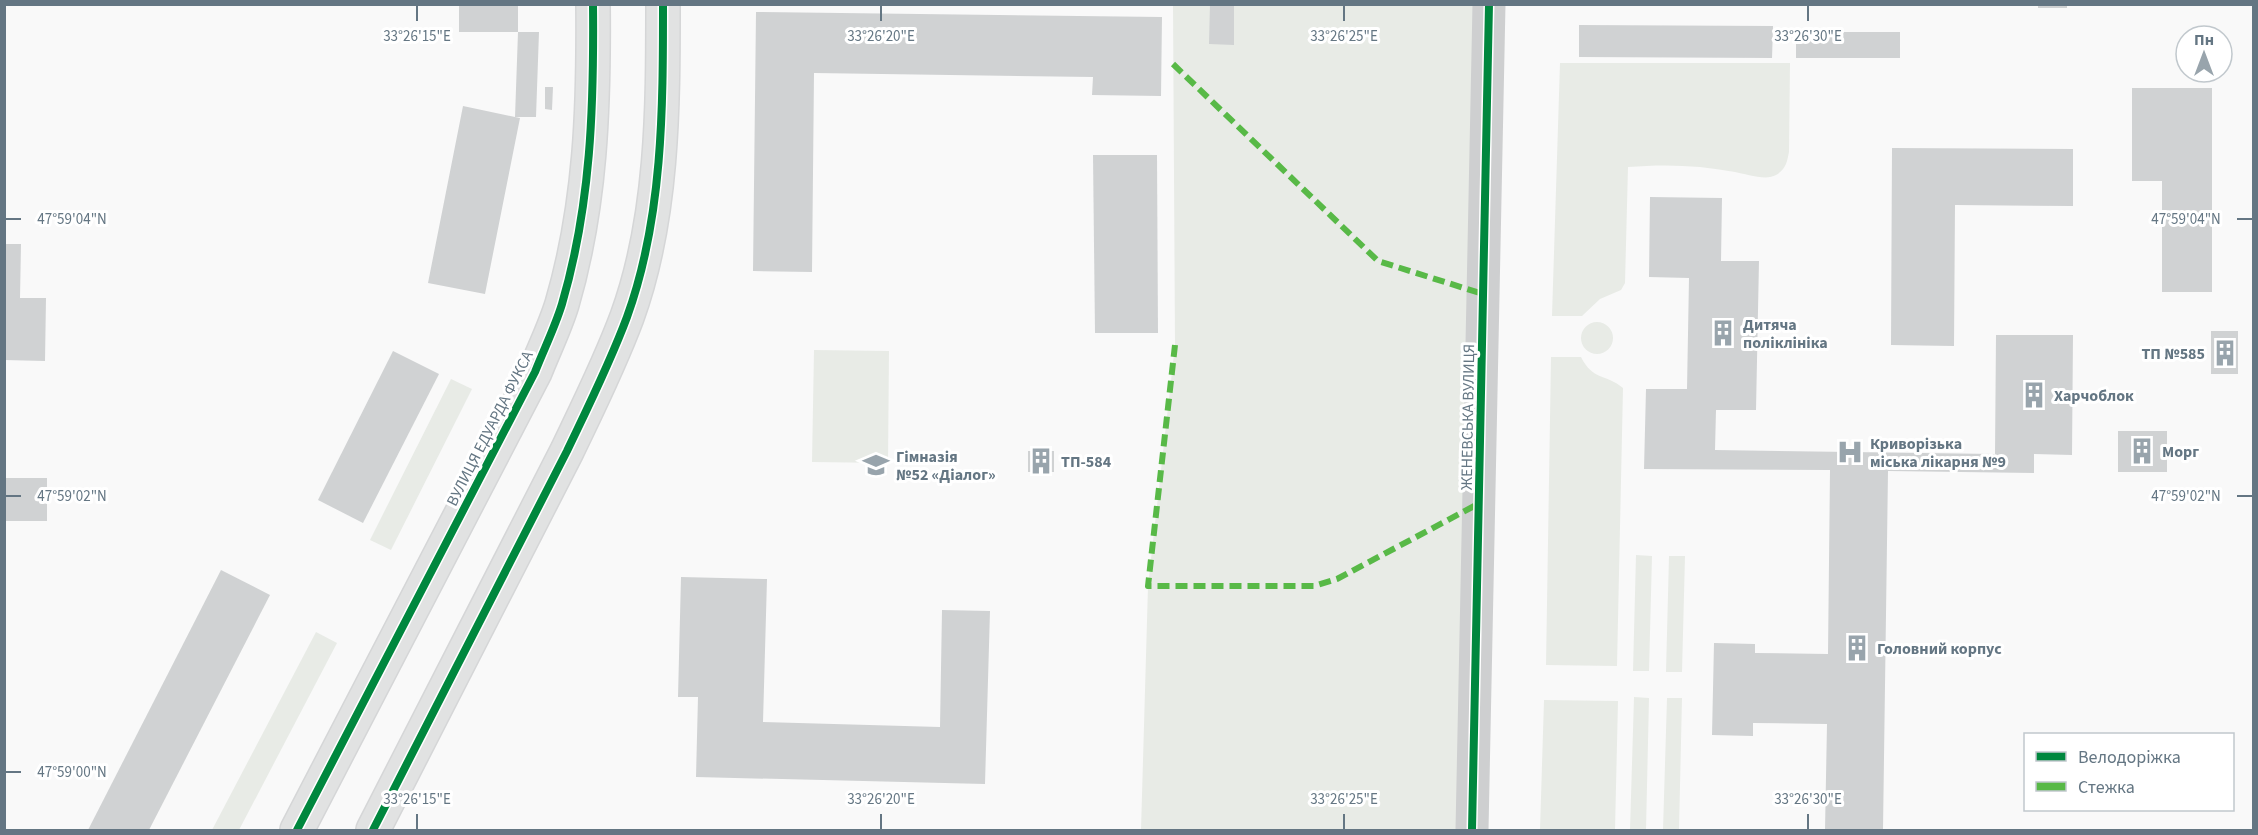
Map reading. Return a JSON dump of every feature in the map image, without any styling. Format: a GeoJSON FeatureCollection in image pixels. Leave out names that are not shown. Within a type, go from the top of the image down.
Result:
{"type":"FeatureCollection","features":[{"type":"Feature","properties":{"kind":"main road","name":"ВУЛИЦЯ ЕДУАРДА ФУКСА"},"geometry":{"type":"LineString","coordinates":[[297,831],[534,372],[561,307],[583,214],[594,98],[593,4]]}},
{"type":"Feature","properties":{"kind":"main road"},"geometry":{"type":"LineString","coordinates":[[373,831],[567,451],[627,317],[639,278],[652,220],[663,95],[663,4]]}},
{"type":"Feature","properties":{"kind":"street","name":"ЖЕНЕВСЬКА ВУЛИЦЯ"},"geometry":{"type":"LineString","coordinates":[[1472,831],[1489,4]]}},
{"type":"Feature","properties":{"kind":"shaded area"},"geometry":{"type":"Polygon","coordinates":[[[1173,5],[1489,5],[1472,830],[1141,830],[1148,586],[1175,345],[1173,5]]]}},
{"type":"Feature","properties":{"kind":"shaded area"},"geometry":{"type":"Polygon","coordinates":[[[1560,63],[1790,63],[1789,152],[1784,168],[1776,175],[1767,177],[1668,165],[1628,167],[1625,283],[1621,290],[1600,299],[1582,316],[1552,316],[1560,63]]]}},
{"type":"Feature","properties":{"kind":"shaded area"},"geometry":{"type":"Polygon","coordinates":[[[1597,322],[1609,326],[1613,338],[1609,350],[1597,354],[1585,350],[1581,338],[1585,326],[1597,322]]]}},
{"type":"Feature","properties":{"kind":"shaded area"},"geometry":{"type":"Polygon","coordinates":[[[814,350],[889,351],[888,463],[812,462],[814,350]]]}},
{"type":"Feature","properties":{"kind":"shaded area"},"geometry":{"type":"Polygon","coordinates":[[[1551,357],[1581,357],[1590,370],[1623,388],[1617,666],[1546,665],[1551,357]]]}},
{"type":"Feature","properties":{"kind":"shaded area"},"geometry":{"type":"Polygon","coordinates":[[[451,379],[472,389],[391,550],[370,540],[451,379]]]}},
{"type":"Feature","properties":{"kind":"shaded area"},"geometry":{"type":"Polygon","coordinates":[[[1636,555],[1652,556],[1649,671],[1633,671],[1636,555]]]}},
{"type":"Feature","properties":{"kind":"shaded area"},"geometry":{"type":"Polygon","coordinates":[[[1669,556],[1685,556],[1682,672],[1666,672],[1669,556]]]}},
{"type":"Feature","properties":{"kind":"shaded area"},"geometry":{"type":"Polygon","coordinates":[[[316,632],[337,643],[239,830],[212,830],[316,632]]]}},
{"type":"Feature","properties":{"kind":"shaded area"},"geometry":{"type":"Polygon","coordinates":[[[1634,697],[1649,698],[1646,830],[1630,830],[1634,697]]]}},
{"type":"Feature","properties":{"kind":"shaded area"},"geometry":{"type":"Polygon","coordinates":[[[1667,698],[1682,698],[1679,830],[1663,830],[1667,698]]]}},
{"type":"Feature","properties":{"kind":"shaded area"},"geometry":{"type":"Polygon","coordinates":[[[1544,700],[1618,701],[1615,830],[1540,830],[1544,700]]]}},
{"type":"Feature","properties":{"kind":"building"},"geometry":{"type":"Polygon","coordinates":[[[459,4],[518,4],[518,32],[459,32],[459,4]]]}},
{"type":"Feature","properties":{"kind":"building"},"geometry":{"type":"Polygon","coordinates":[[[1210,4],[1234,4],[1234,45],[1209,44],[1210,4]]]}},
{"type":"Feature","properties":{"kind":"building"},"geometry":{"type":"Polygon","coordinates":[[[2038,4],[2067,4],[2067,8],[2038,8],[2038,4]]]}},
{"type":"Feature","properties":{"kind":"building"},"geometry":{"type":"Polygon","coordinates":[[[756,12],[1162,17],[1161,96],[1092,95],[1093,77],[814,73],[812,272],[753,271],[756,12]]]}},
{"type":"Feature","properties":{"kind":"building"},"geometry":{"type":"Polygon","coordinates":[[[1579,25],[1773,26],[1772,58],[1579,57],[1579,25]]]}},
{"type":"Feature","properties":{"kind":"building"},"geometry":{"type":"Polygon","coordinates":[[[518,32],[539,32],[536,117],[515,117],[518,32]]]}},
{"type":"Feature","properties":{"kind":"building"},"geometry":{"type":"Polygon","coordinates":[[[1796,32],[1900,32],[1900,58],[1796,58],[1796,32]]]}},
{"type":"Feature","properties":{"kind":"building"},"geometry":{"type":"Polygon","coordinates":[[[545,87],[553,87],[552,110],[545,109],[545,87]]]}},
{"type":"Feature","properties":{"kind":"building"},"geometry":{"type":"Polygon","coordinates":[[[2132,88],[2212,88],[2212,292],[2162,292],[2162,181],[2132,181],[2132,88]]]}},
{"type":"Feature","properties":{"kind":"building"},"geometry":{"type":"Polygon","coordinates":[[[463,106],[520,118],[485,294],[428,283],[463,106]]]}},
{"type":"Feature","properties":{"kind":"building"},"geometry":{"type":"Polygon","coordinates":[[[1892,148],[2073,149],[2073,206],[1955,205],[1954,346],[1891,345],[1892,148]]]}},
{"type":"Feature","properties":{"kind":"building"},"geometry":{"type":"Polygon","coordinates":[[[1093,155],[1157,155],[1158,333],[1095,333],[1093,155]]]}},
{"type":"Feature","properties":{"kind":"building"},"geometry":{"type":"Polygon","coordinates":[[[1650,197],[1722,198],[1721,261],[1759,261],[1756,410],[1716,410],[1715,450],[1995,454],[1996,335],[2073,335],[2072,455],[2034,454],[2034,473],[1888,471],[1883,830],[1825,830],[1827,724],[1753,723],[1753,736],[1712,735],[1714,643],[1755,644],[1755,653],[1828,654],[1830,470],[1644,469],[1646,389],[1687,389],[1689,278],[1649,277],[1650,197]]]}},
{"type":"Feature","properties":{"kind":"building"},"geometry":{"type":"Polygon","coordinates":[[[4,244],[21,244],[20,298],[46,298],[45,361],[4,360],[4,244]]]}},
{"type":"Feature","properties":{"kind":"building","name":"ТП №585"},"geometry":{"type":"Polygon","coordinates":[[[2211,331],[2238,331],[2238,374],[2211,374],[2211,331]]]}},
{"type":"Feature","properties":{"kind":"building"},"geometry":{"type":"Polygon","coordinates":[[[393,351],[439,374],[363,523],[318,500],[393,351]]]}},
{"type":"Feature","properties":{"kind":"building","name":"Морг"},"geometry":{"type":"Polygon","coordinates":[[[2118,431],[2167,431],[2167,472],[2118,472],[2118,431]]]}},
{"type":"Feature","properties":{"kind":"building","name":"ТП-584"},"geometry":{"type":"Polygon","coordinates":[[[1028,451],[1054,451],[1054,472],[1028,472],[1028,451]]]}},
{"type":"Feature","properties":{"kind":"building"},"geometry":{"type":"Polygon","coordinates":[[[6,478],[47,478],[47,521],[6,521],[6,478]]]}},
{"type":"Feature","properties":{"kind":"building"},"geometry":{"type":"Polygon","coordinates":[[[221,570],[270,595],[149,830],[88,830],[221,570]]]}},
{"type":"Feature","properties":{"kind":"building"},"geometry":{"type":"Polygon","coordinates":[[[681,577],[767,579],[763,722],[940,727],[942,610],[990,611],[985,784],[696,777],[698,697],[678,697],[681,577]]]}},
{"type":"Feature","properties":{"kind":"marked path"},"geometry":{"type":"LineString","coordinates":[[1173,64],[1378,261],[1483,294]]}},
{"type":"Feature","properties":{"kind":"marked path"},"geometry":{"type":"LineString","coordinates":[[1175,345],[1148,586],[1314,586],[1337,579],[1478,504]]}},
{"type":"Feature","properties":{"kind":"cycle path"},"geometry":{"type":"LineString","coordinates":[[297,830],[535,372],[559,313],[572,267],[585,192],[593,80],[593,4]]}},
{"type":"Feature","properties":{"kind":"cycle path"},"geometry":{"type":"LineString","coordinates":[[373,830],[567,451],[627,317],[648,241],[654,202],[661,123],[663,4]]}},
{"type":"Feature","properties":{"kind":"cycle path"},"geometry":{"type":"LineString","coordinates":[[1472,830],[1489,4]]}},
{"type":"Feature","properties":{"kind":"place","name":"Дитяча поліклініка"},"geometry":{"type":"Point","coordinates":[1723,333]}},
{"type":"Feature","properties":{"kind":"place","name":"ТП №585"},"geometry":{"type":"Point","coordinates":[2225,353]}},
{"type":"Feature","properties":{"kind":"place","name":"Харчоблок"},"geometry":{"type":"Point","coordinates":[2034,395]}},
{"type":"Feature","properties":{"kind":"place","name":"Морг"},"geometry":{"type":"Point","coordinates":[2142,451]}},
{"type":"Feature","properties":{"kind":"place","name":"Криворізька міська лікарня №9"},"geometry":{"type":"Point","coordinates":[1850,452]}},
{"type":"Feature","properties":{"kind":"place","name":"ТП-584"},"geometry":{"type":"Point","coordinates":[1041,461]}},
{"type":"Feature","properties":{"kind":"place","name":"Гімназія №52 «Діалог»"},"geometry":{"type":"Point","coordinates":[876,465]}},
{"type":"Feature","properties":{"kind":"place","name":"Головний корпус"},"geometry":{"type":"Point","coordinates":[1857,648]}}]}
